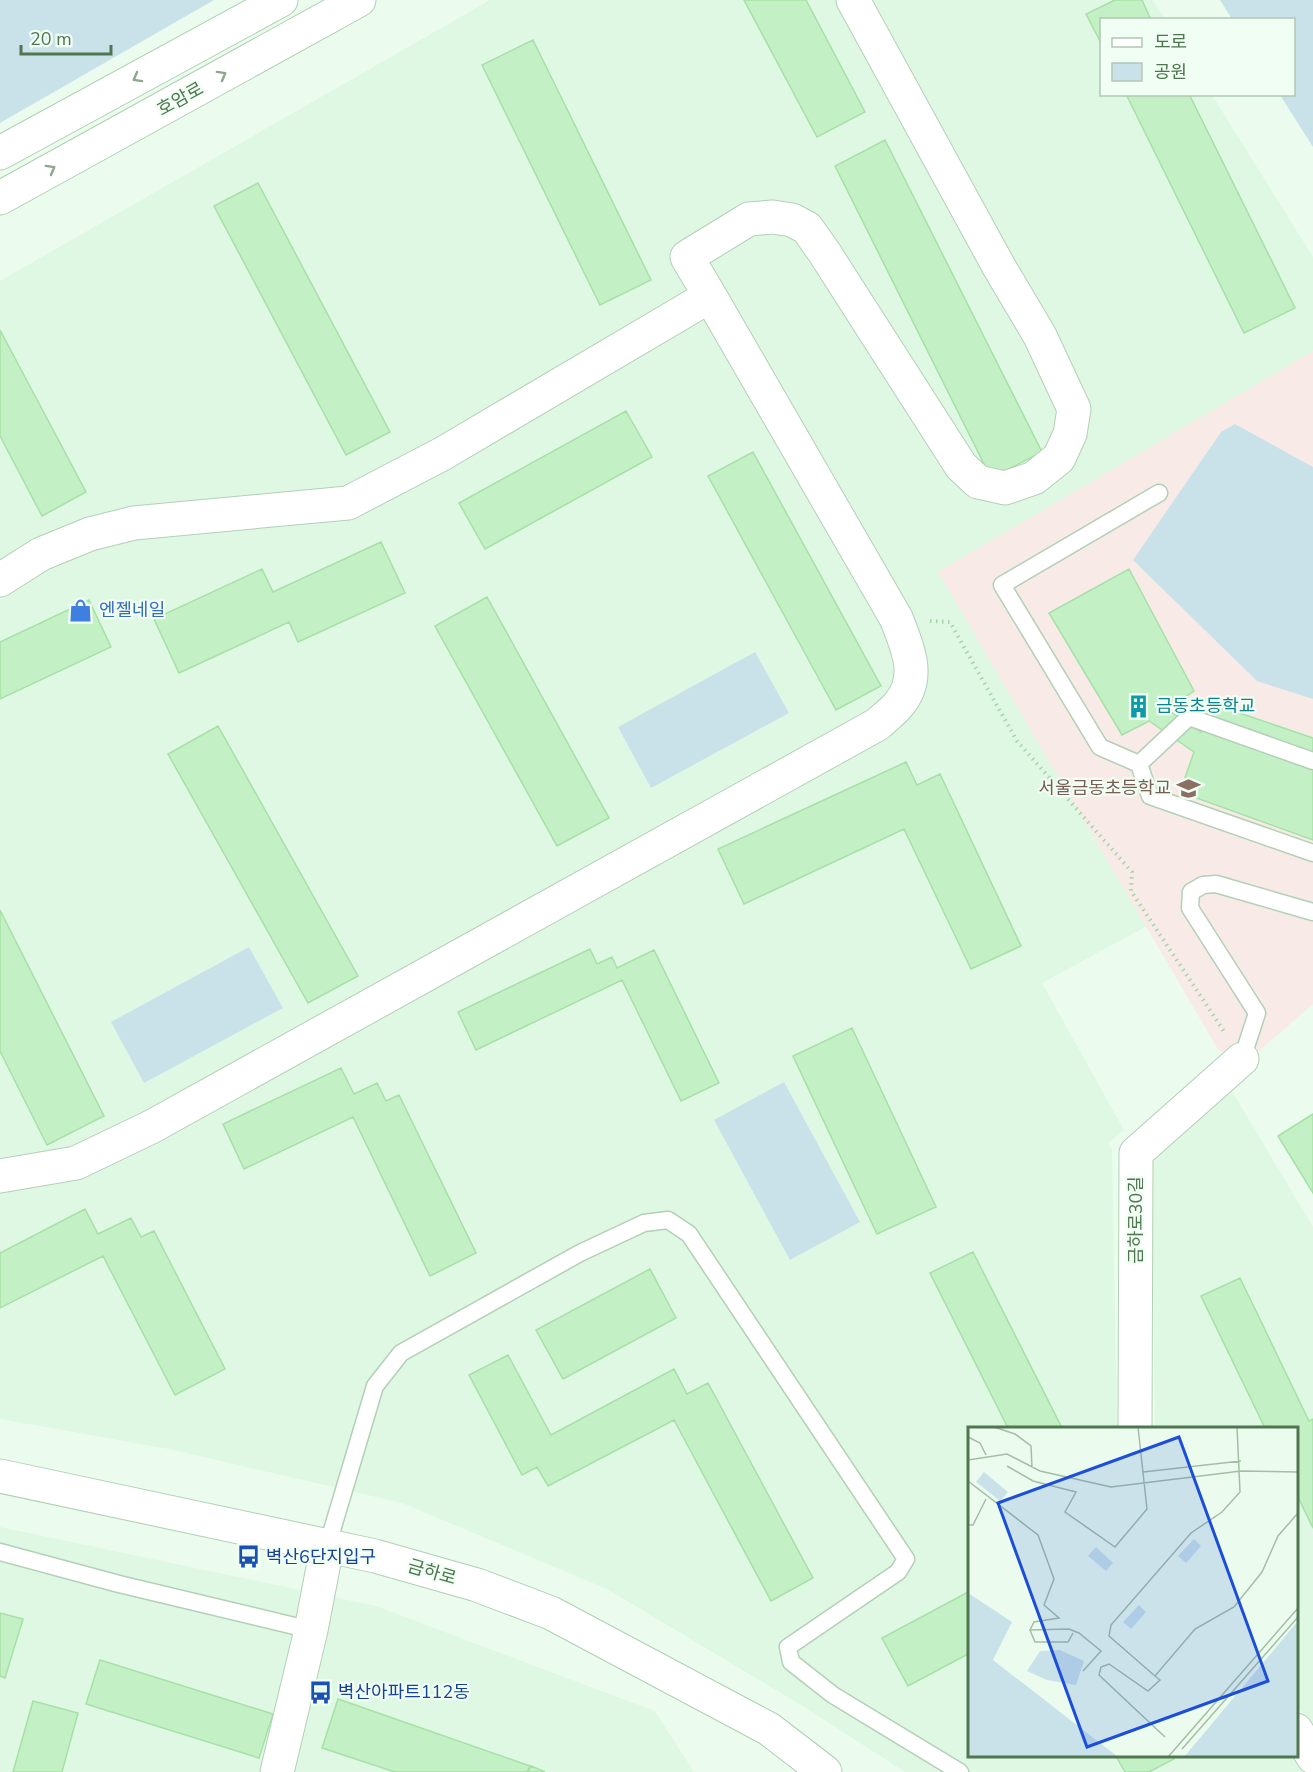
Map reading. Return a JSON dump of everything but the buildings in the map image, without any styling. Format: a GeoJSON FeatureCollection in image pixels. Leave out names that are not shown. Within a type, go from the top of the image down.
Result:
{"type":"FeatureCollection","features":[{"type":"Feature","properties":{"kind":"street"},"geometry":{"type":"LineString","coordinates":[[0,153],[281,0]]}},
{"type":"Feature","properties":{"kind":"street","name":"호암로"},"geometry":{"type":"LineString","coordinates":[[0,198],[359,0]]}},
{"type":"Feature","properties":{"kind":"street"},"geometry":{"type":"LineString","coordinates":[[0,1176],[76,1163],[151,1126],[878,724],[901,703],[910,682],[911,656],[896,618],[687,257],[749,219],[773,217],[792,220],[807,228],[961,466],[978,482],[1005,488],[1034,478],[1059,458],[1070,434],[1074,409],[1040,336],[854,0]]}},
{"type":"Feature","properties":{"kind":"street"},"geometry":{"type":"LineString","coordinates":[[0,580],[51,550],[90,534],[134,523],[348,503],[442,454],[710,296]]}},
{"type":"Feature","properties":{"kind":"street","name":"금하로30길"},"geometry":{"type":"LineString","coordinates":[[1135,1427],[1136,1153],[1242,1059]]}},
{"type":"Feature","properties":{"kind":"street","name":"금하로"},"geometry":{"type":"LineString","coordinates":[[0,1476],[375,1556],[477,1585],[551,1613],[769,1730],[825,1772]]}},
{"type":"Feature","properties":{"kind":"street"},"geometry":{"type":"LineString","coordinates":[[277,1772],[311,1630],[327,1547]]}},
{"type":"Feature","properties":{"kind":"street"},"geometry":{"type":"LineString","coordinates":[[1298,1733],[1313,1757]]}},
{"type":"Feature","properties":{"kind":"lane"},"geometry":{"type":"LineString","coordinates":[[1159,493],[1002,585],[1100,747],[1140,764],[1150,796],[1313,853]]}},
{"type":"Feature","properties":{"kind":"lane"},"geometry":{"type":"LineString","coordinates":[[1140,764],[1189,717],[1313,762]]}},
{"type":"Feature","properties":{"kind":"lane"},"geometry":{"type":"LineString","coordinates":[[1242,1059],[1257,1013],[1190,908],[1191,892],[1203,885],[1216,884],[1313,912]]}},
{"type":"Feature","properties":{"kind":"lane"},"geometry":{"type":"LineString","coordinates":[[327,1547],[375,1386],[401,1353],[580,1253],[644,1223],[668,1220],[689,1234],[906,1559],[898,1572],[788,1647],[791,1662],[833,1695],[960,1772]]}},
{"type":"Feature","properties":{"kind":"lane"},"geometry":{"type":"LineString","coordinates":[[0,1552],[119,1584],[311,1630]]}},
{"type":"Feature","properties":{"kind":"path"},"geometry":{"type":"LineString","coordinates":[[896,618],[950,622],[1017,741],[1132,872],[1131,891],[1242,1059]]}},
{"type":"Feature","properties":{"kind":"shaded area"},"geometry":{"type":"Polygon","coordinates":[[[490,0],[1153,0],[1164,18],[1100,18],[1100,96],[1213,96],[1313,257],[1313,351],[938,572],[1147,926],[1042,983],[1124,1130],[1108,1143],[1112,1149],[1117,1427],[968,1427],[968,1757],[1293,1757],[1302,1772],[905,1772],[804,1707],[607,1589],[402,1503],[169,1449],[0,1419],[0,281],[490,0]]]}},
{"type":"Feature","properties":{"kind":"shaded area","name":"서울금동초등학교"},"geometry":{"type":"Polygon","coordinates":[[[1313,351],[1313,1004],[1257,1053],[1219,1051],[938,572],[1313,351]]]}},
{"type":"Feature","properties":{"kind":"shaded area"},"geometry":{"type":"Polygon","coordinates":[[[1230,1088],[1313,1227],[1313,1729],[1298,1706],[1298,1427],[1155,1427],[1151,1159],[1230,1088]]]}},
{"type":"Feature","properties":{"kind":"shaded area"},"geometry":{"type":"Polygon","coordinates":[[[0,1527],[376,1606],[655,1711],[694,1772],[0,1772],[0,1527]]]}},
{"type":"Feature","properties":{"kind":"green space"},"geometry":{"type":"Polygon","coordinates":[[[0,0],[214,0],[0,123],[0,0]]]}},
{"type":"Feature","properties":{"kind":"green space"},"geometry":{"type":"Polygon","coordinates":[[[1220,0],[1313,0],[1313,147],[1281,96],[1295,96],[1295,18],[1231,18],[1220,0]]]}},
{"type":"Feature","properties":{"kind":"green space"},"geometry":{"type":"Polygon","coordinates":[[[1235,424],[1313,467],[1313,699],[1257,681],[1133,560],[1221,432],[1235,424]]]}},
{"type":"Feature","properties":{"kind":"green space"},"geometry":{"type":"Polygon","coordinates":[[[755,652],[789,713],[651,788],[618,727],[755,652]]]}},
{"type":"Feature","properties":{"kind":"green space"},"geometry":{"type":"Polygon","coordinates":[[[249,947],[283,1008],[144,1083],[111,1022],[249,947]]]}},
{"type":"Feature","properties":{"kind":"green space"},"geometry":{"type":"Polygon","coordinates":[[[784,1082],[860,1222],[790,1260],[714,1120],[784,1082]]]}},
{"type":"Feature","properties":{"kind":"place","name":"엔젤네일"},"geometry":{"type":"Point","coordinates":[81,610]}},
{"type":"Feature","properties":{"kind":"place","name":"금동초등학교"},"geometry":{"type":"Point","coordinates":[1138,706]}},
{"type":"Feature","properties":{"kind":"place","name":"서울금동초등학교"},"geometry":{"type":"Point","coordinates":[1189,788]}},
{"type":"Feature","properties":{"kind":"place","name":"벽산6단지입구"},"geometry":{"type":"Point","coordinates":[248,1557]}},
{"type":"Feature","properties":{"kind":"place","name":"벽산아파트112동"},"geometry":{"type":"Point","coordinates":[320,1692]}}]}
